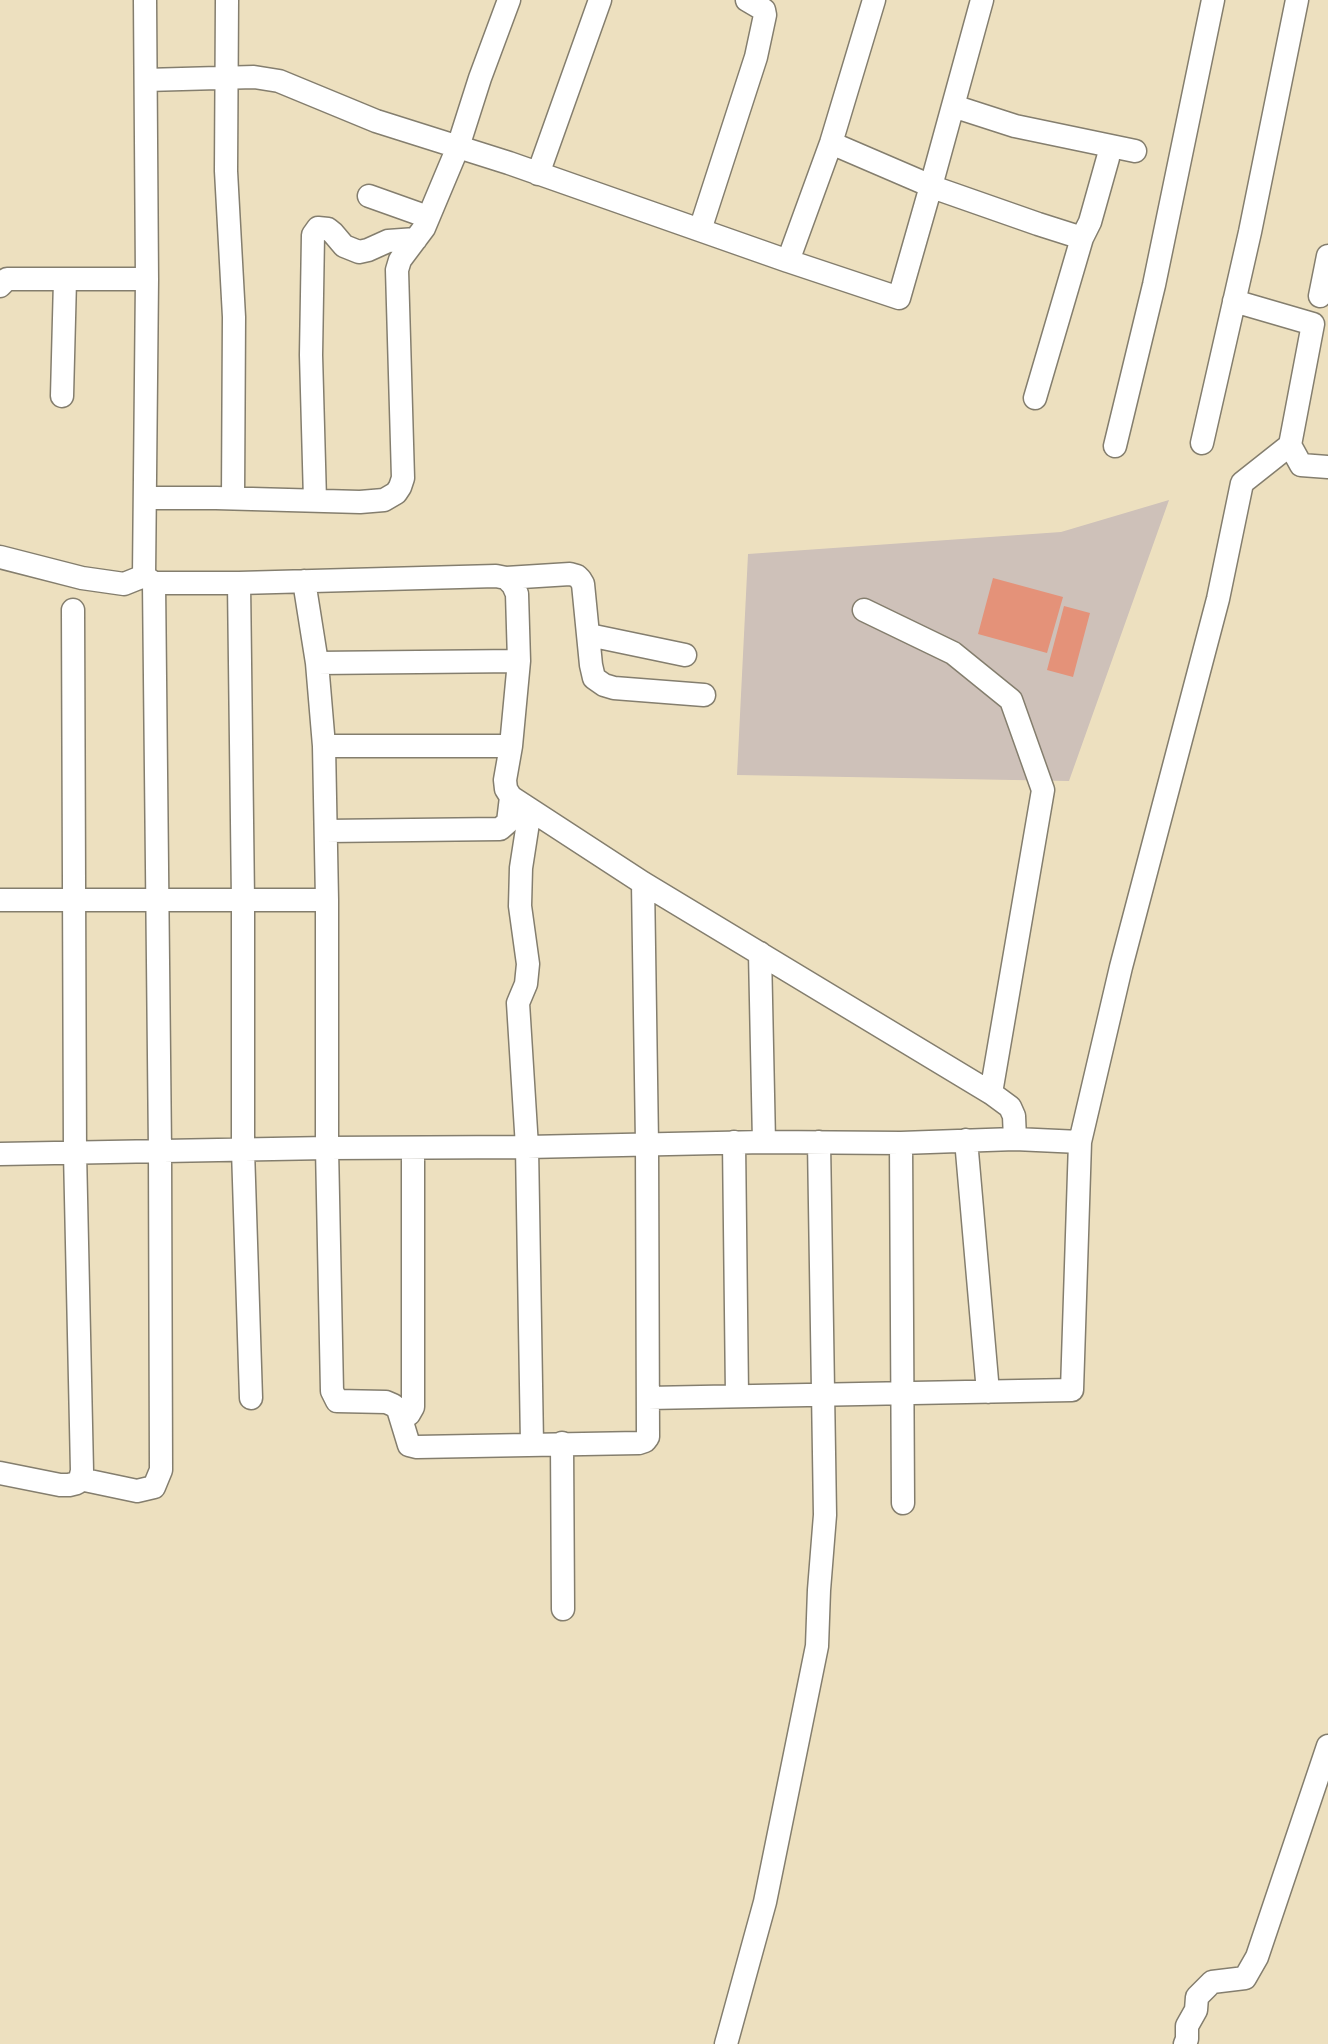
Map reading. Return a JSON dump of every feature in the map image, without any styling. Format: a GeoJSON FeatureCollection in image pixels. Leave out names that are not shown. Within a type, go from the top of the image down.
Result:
{"type":"FeatureCollection","features":[{"type":"Feature","properties":{"kind":"street"},"geometry":{"type":"LineString","coordinates":[[80,1479],[137,1492],[154,1487],[161,1470],[157,899],[146,498],[145,0]]}},
{"type":"Feature","properties":{"kind":"street"},"geometry":{"type":"LineString","coordinates":[[227,0],[226,171],[234,318],[232,498]]}},
{"type":"Feature","properties":{"kind":"street"},"geometry":{"type":"LineString","coordinates":[[146,498],[232,498],[360,502],[384,500],[396,493],[403,478],[397,270],[400,260],[424,228],[458,147],[477,86],[509,0]]}},
{"type":"Feature","properties":{"kind":"street"},"geometry":{"type":"LineString","coordinates":[[538,174],[600,0]]}},
{"type":"Feature","properties":{"kind":"street"},"geometry":{"type":"LineString","coordinates":[[700,230],[753,66],[765,15],[764,10],[747,0]]}},
{"type":"Feature","properties":{"kind":"street"},"geometry":{"type":"LineString","coordinates":[[788,261],[831,144],[874,0]]}},
{"type":"Feature","properties":{"kind":"street"},"geometry":{"type":"LineString","coordinates":[[146,80],[254,77],[279,81],[376,121],[538,174],[899,298],[982,0]]}},
{"type":"Feature","properties":{"kind":"street"},"geometry":{"type":"LineString","coordinates":[[1115,446],[1154,285],[1213,0]]}},
{"type":"Feature","properties":{"kind":"street"},"geometry":{"type":"LineString","coordinates":[[1202,443],[1297,0]]}},
{"type":"Feature","properties":{"kind":"street"},"geometry":{"type":"LineString","coordinates":[[953,106],[1016,126],[1135,151]]}},
{"type":"Feature","properties":{"kind":"street"},"geometry":{"type":"LineString","coordinates":[[831,144],[931,186],[1082,238]]}},
{"type":"Feature","properties":{"kind":"street"},"geometry":{"type":"LineString","coordinates":[[1035,398],[1082,238],[1090,222],[1108,158]]}},
{"type":"Feature","properties":{"kind":"street"},"geometry":{"type":"LineString","coordinates":[[369,196],[428,217]]}},
{"type":"Feature","properties":{"kind":"street"},"geometry":{"type":"LineString","coordinates":[[315,500],[311,355],[313,235],[318,228],[328,229],[334,232],[344,246],[358,252],[388,241],[416,239]]}},
{"type":"Feature","properties":{"kind":"street"},"geometry":{"type":"LineString","coordinates":[[1320,296],[1328,256]]}},
{"type":"Feature","properties":{"kind":"street"},"geometry":{"type":"LineString","coordinates":[[0,286],[7,279],[147,279]]}},
{"type":"Feature","properties":{"kind":"street"},"geometry":{"type":"LineString","coordinates":[[62,396],[65,280]]}},
{"type":"Feature","properties":{"kind":"street"},"geometry":{"type":"LineString","coordinates":[[1234,300],[1313,324],[1290,445],[1301,465],[1328,467]]}},
{"type":"Feature","properties":{"kind":"street"},"geometry":{"type":"LineString","coordinates":[[648,1398],[1072,1390],[1080,1142],[1121,967],[1218,599],[1242,483],[1290,445]]}},
{"type":"Feature","properties":{"kind":"street"},"geometry":{"type":"LineString","coordinates":[[0,557],[82,578],[124,584],[149,579],[238,583],[487,576],[506,578],[577,576],[583,584],[594,678],[604,685],[614,688],[704,695]]}},
{"type":"Feature","properties":{"kind":"street"},"geometry":{"type":"LineString","coordinates":[[506,578],[513,585],[517,594],[519,661],[511,746],[505,780],[506,789],[511,797],[643,883],[991,1093],[1010,1107],[1014,1116],[1015,1139]]}},
{"type":"Feature","properties":{"kind":"street"},"geometry":{"type":"LineString","coordinates":[[304,581],[317,663],[324,746],[328,1148],[334,1396],[337,1401],[386,1402],[398,1408],[406,1441],[409,1445],[417,1447],[639,1443],[645,1441],[648,1437],[647,1143],[643,883]]}},
{"type":"Feature","properties":{"kind":"street"},"geometry":{"type":"LineString","coordinates":[[238,583],[243,900],[244,1150],[250,1398]]}},
{"type":"Feature","properties":{"kind":"street"},"geometry":{"type":"LineString","coordinates":[[0,1473],[60,1485],[69,1485],[77,1483],[82,1471],[75,1152],[73,610]]}},
{"type":"Feature","properties":{"kind":"street"},"geometry":{"type":"LineString","coordinates":[[864,610],[953,653],[1011,700],[1044,790],[991,1093]]}},
{"type":"Feature","properties":{"kind":"street"},"geometry":{"type":"LineString","coordinates":[[589,635],[685,655]]}},
{"type":"Feature","properties":{"kind":"street"},"geometry":{"type":"LineString","coordinates":[[317,663],[519,661]]}},
{"type":"Feature","properties":{"kind":"street"},"geometry":{"type":"LineString","coordinates":[[324,746],[511,746]]}},
{"type":"Feature","properties":{"kind":"street"},"geometry":{"type":"LineString","coordinates":[[326,830],[500,829],[508,822],[511,797]]}},
{"type":"Feature","properties":{"kind":"street"},"geometry":{"type":"LineString","coordinates":[[530,810],[521,868],[520,906],[528,964],[526,984],[518,1003],[527,1147],[532,1444]]}},
{"type":"Feature","properties":{"kind":"street"},"geometry":{"type":"LineString","coordinates":[[0,900],[327,900]]}},
{"type":"Feature","properties":{"kind":"street"},"geometry":{"type":"LineString","coordinates":[[760,953],[764,1142]]}},
{"type":"Feature","properties":{"kind":"street"},"geometry":{"type":"LineString","coordinates":[[0,1154],[160,1150],[527,1147],[734,1142],[901,1143],[1015,1139],[1080,1142]]}},
{"type":"Feature","properties":{"kind":"street"},"geometry":{"type":"LineString","coordinates":[[966,1140],[988,1392]]}},
{"type":"Feature","properties":{"kind":"street"},"geometry":{"type":"LineString","coordinates":[[734,1142],[737,1396]]}},
{"type":"Feature","properties":{"kind":"street"},"geometry":{"type":"LineString","coordinates":[[726,2044],[765,1902],[817,1646],[818,1590],[825,1515],[819,1142]]}},
{"type":"Feature","properties":{"kind":"street"},"geometry":{"type":"LineString","coordinates":[[901,1143],[903,1503]]}},
{"type":"Feature","properties":{"kind":"street"},"geometry":{"type":"LineString","coordinates":[[402,1419],[414,1407],[413,1148]]}},
{"type":"Feature","properties":{"kind":"street"},"geometry":{"type":"LineString","coordinates":[[562,1444],[563,1609]]}},
{"type":"Feature","properties":{"kind":"street"},"geometry":{"type":"LineString","coordinates":[[1185,2044],[1187,2026],[1196,2010],[1197,1996],[1212,1982],[1245,1978],[1257,1957],[1328,1746]]}},
{"type":"Feature","properties":{"kind":"shaded area"},"geometry":{"type":"Polygon","coordinates":[[[1169,500],[1069,781],[737,775],[748,554],[1061,532],[1169,500]]]}},
{"type":"Feature","properties":{"kind":"building"},"geometry":{"type":"Polygon","coordinates":[[[993,578],[1063,597],[1047,653],[978,634],[993,578]]]}},
{"type":"Feature","properties":{"kind":"building"},"geometry":{"type":"Polygon","coordinates":[[[1064,606],[1090,613],[1073,677],[1047,670],[1064,606]]]}}]}
